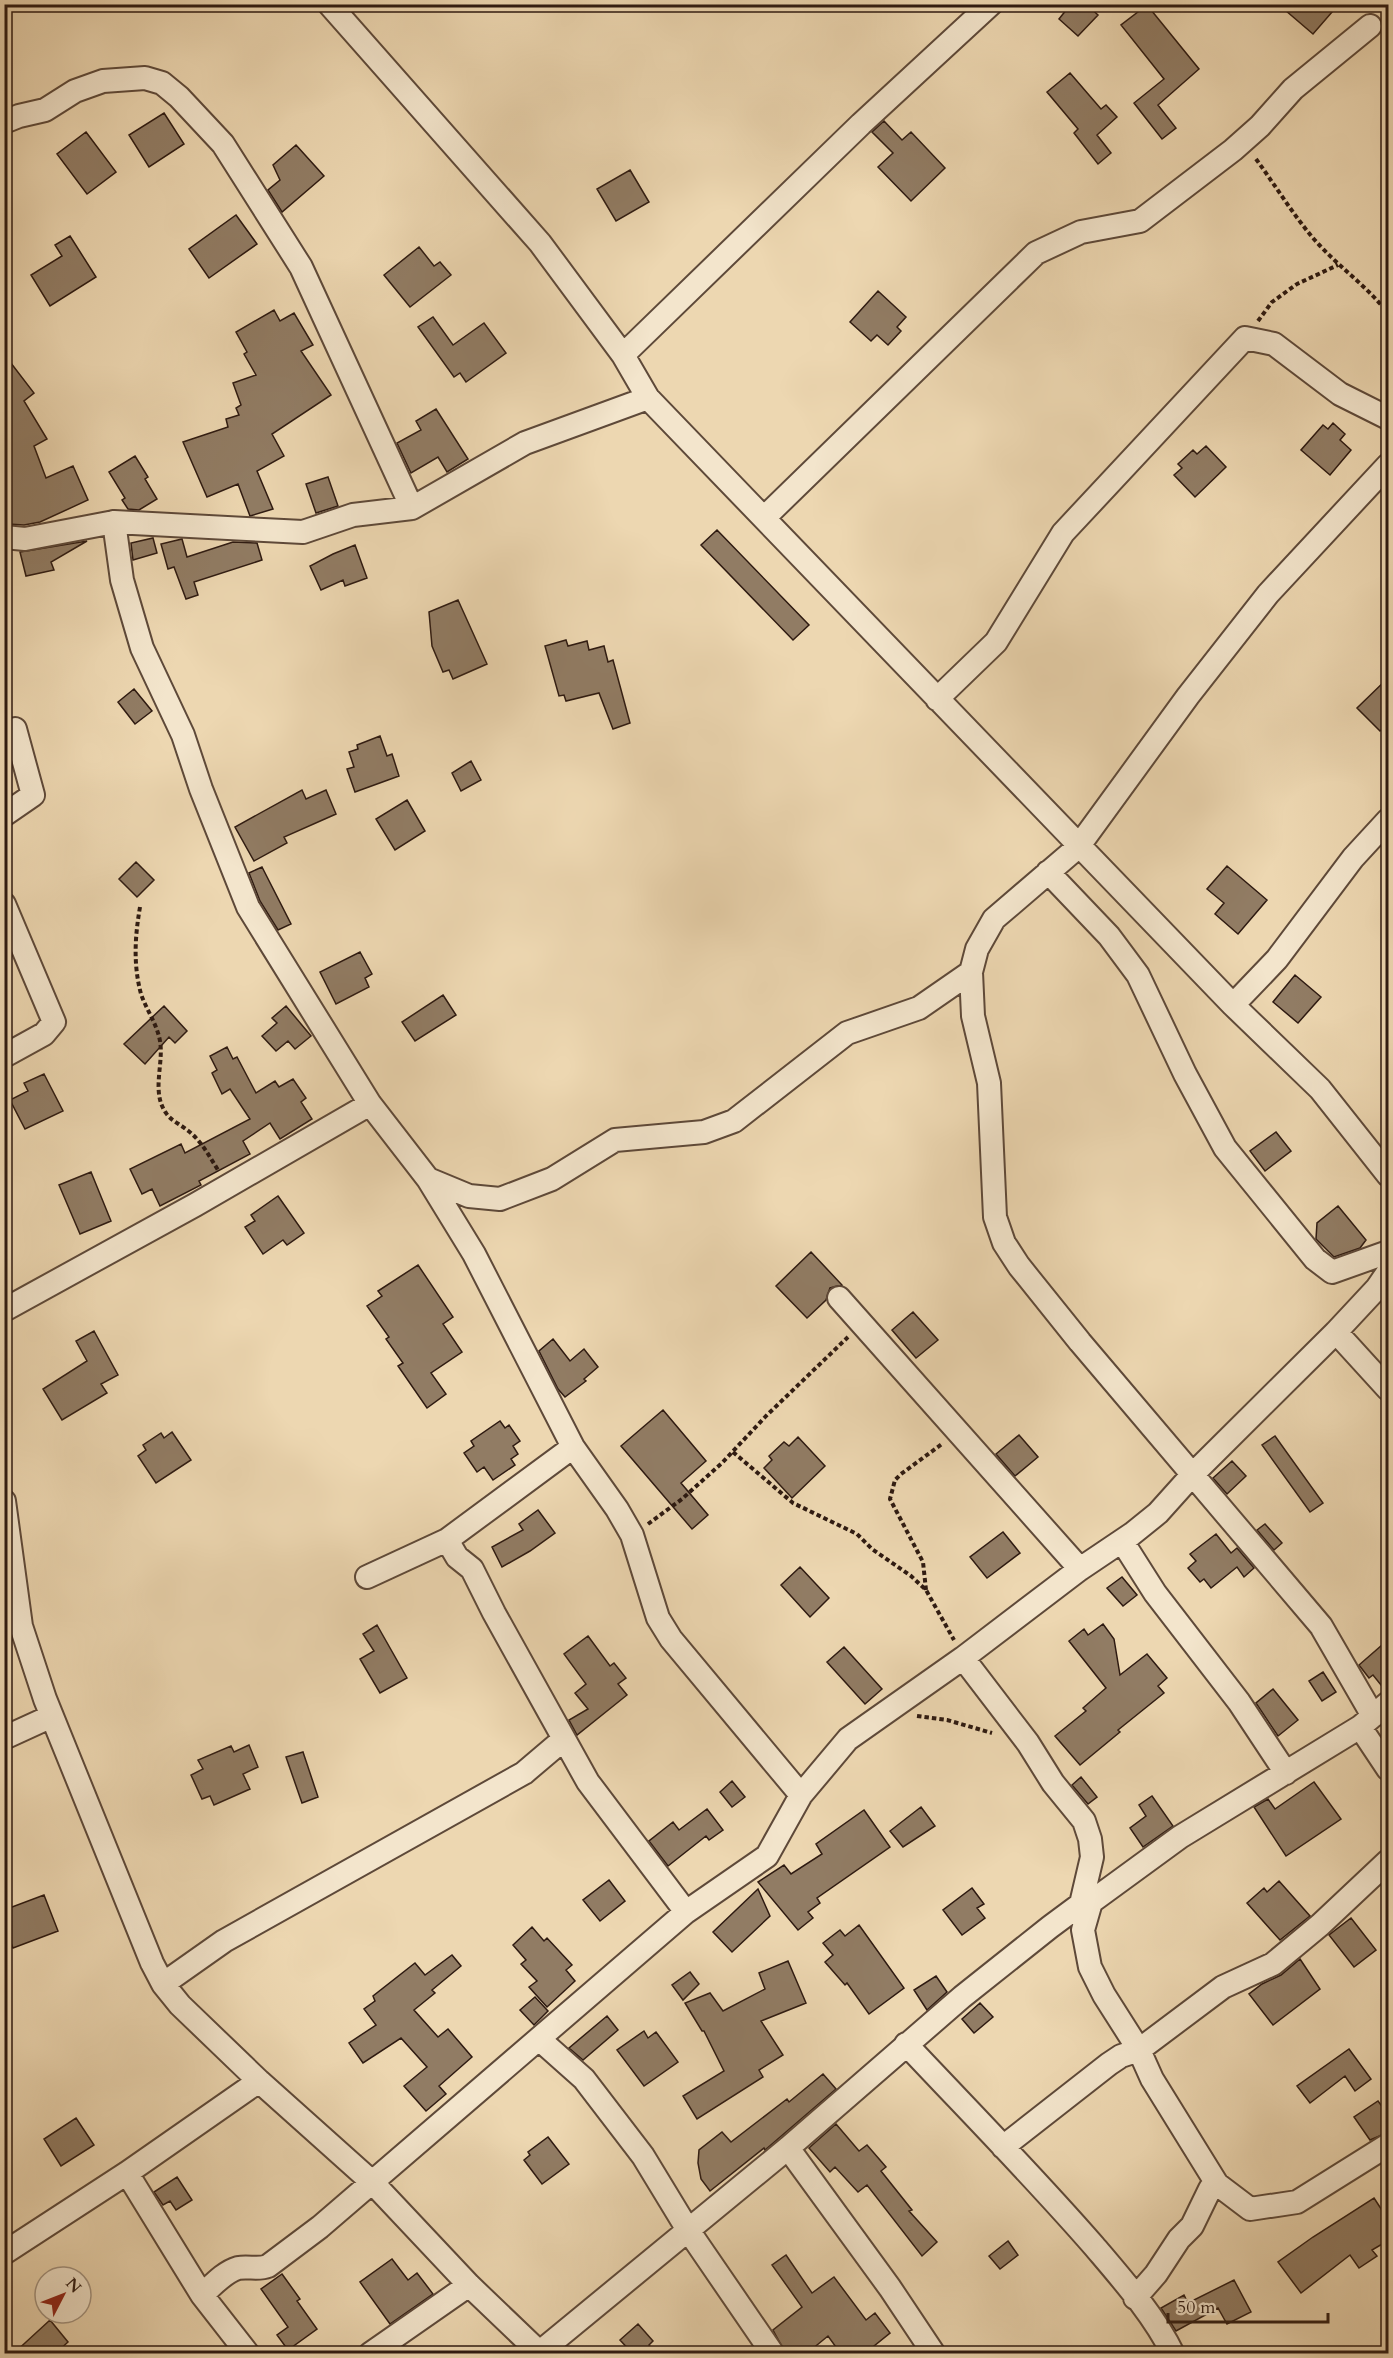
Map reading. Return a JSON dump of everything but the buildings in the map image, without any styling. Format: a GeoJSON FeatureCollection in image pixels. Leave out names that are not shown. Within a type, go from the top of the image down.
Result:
{"type":"FeatureCollection","features":[{"type":"Feature","properties":{"kind":"street"},"geometry":{"type":"LineString","coordinates":[[329,4],[540,243],[624,355],[648,398],[1078,847],[1233,1005],[1320,1089],[1389,1175]]}},
{"type":"Feature","properties":{"kind":"street"},"geometry":{"type":"LineString","coordinates":[[624,355],[861,124],[991,4]]}},
{"type":"Feature","properties":{"kind":"street"},"geometry":{"type":"LineString","coordinates":[[764,518],[1036,253],[1081,232],[1140,221],[1243,141],[1260,126],[1293,89],[1370,26]]}},
{"type":"Feature","properties":{"kind":"street"},"geometry":{"type":"LineString","coordinates":[[4,122],[45,110],[75,91],[103,81],[145,78],[162,83],[179,97],[223,144],[301,267],[412,508]]}},
{"type":"Feature","properties":{"kind":"street"},"geometry":{"type":"LineString","coordinates":[[937,699],[996,642],[1063,533],[1245,338],[1274,344],[1340,394],[1389,418]]}},
{"type":"Feature","properties":{"kind":"street"},"geometry":{"type":"LineString","coordinates":[[4,537],[24,539],[114,522],[303,532],[353,515],[412,508],[525,442],[648,398]]}},
{"type":"Feature","properties":{"kind":"street"},"geometry":{"type":"LineString","coordinates":[[1389,465],[1268,594],[1188,696],[1078,847],[994,919],[977,949],[971,972],[973,1016],[989,1083],[995,1217],[1004,1243],[1018,1266],[1073,1334],[1321,1626],[1374,1715],[1389,1769]]}},
{"type":"Feature","properties":{"kind":"street"},"geometry":{"type":"LineString","coordinates":[[114,522],[122,580],[142,648],[183,735],[201,789],[248,907],[370,1104],[428,1179],[474,1254],[573,1447],[617,1509],[632,1535],[658,1618],[671,1640],[801,1795]]}},
{"type":"Feature","properties":{"kind":"street"},"geometry":{"type":"LineString","coordinates":[[4,815],[33,795],[15,729]]}},
{"type":"Feature","properties":{"kind":"street"},"geometry":{"type":"LineString","coordinates":[[1233,1005],[1276,959],[1353,858],[1389,820]]}},
{"type":"Feature","properties":{"kind":"street"},"geometry":{"type":"LineString","coordinates":[[1048,872],[1109,936],[1138,975],[1185,1074],[1225,1148],[1315,1259],[1332,1272],[1389,1252]]}},
{"type":"Feature","properties":{"kind":"street"},"geometry":{"type":"LineString","coordinates":[[4,904],[54,1022],[44,1034],[4,1056]]}},
{"type":"Feature","properties":{"kind":"street"},"geometry":{"type":"LineString","coordinates":[[428,1179],[469,1196],[500,1199],[552,1179],[615,1140],[704,1132],[734,1120],[847,1033],[919,1008],[971,972]]}},
{"type":"Feature","properties":{"kind":"street"},"geometry":{"type":"LineString","coordinates":[[4,1310],[229,1186],[370,1104]]}},
{"type":"Feature","properties":{"kind":"street"},"geometry":{"type":"LineString","coordinates":[[202,2295],[222,2277],[237,2268],[268,2266],[373,2182],[686,1912],[767,1856],[801,1795],[848,1739],[963,1658],[1158,1513],[1193,1474],[1336,1332],[1389,1272]]}},
{"type":"Feature","properties":{"kind":"street"},"geometry":{"type":"LineString","coordinates":[[839,1298],[1080,1569]]}},
{"type":"Feature","properties":{"kind":"street"},"geometry":{"type":"LineString","coordinates":[[1336,1332],[1389,1389]]}},
{"type":"Feature","properties":{"kind":"street"},"geometry":{"type":"LineString","coordinates":[[367,1577],[447,1540],[573,1447]]}},
{"type":"Feature","properties":{"kind":"street"},"geometry":{"type":"LineString","coordinates":[[4,1501],[21,1626],[52,1716],[152,1963],[163,1984],[180,2005],[259,2081],[373,2182],[469,2285],[541,2353],[788,2148],[979,1983],[1086,1903],[1180,1837],[1286,1773],[1374,1715]]}},
{"type":"Feature","properties":{"kind":"street"},"geometry":{"type":"LineString","coordinates":[[447,1540],[457,1557],[472,1569],[481,1584],[494,1613],[588,1782],[686,1912]]}},
{"type":"Feature","properties":{"kind":"street"},"geometry":{"type":"LineString","coordinates":[[1122,1541],[1155,1593],[1239,1702],[1286,1773]]}},
{"type":"Feature","properties":{"kind":"street"},"geometry":{"type":"LineString","coordinates":[[963,1658],[1028,1743],[1053,1783],[1083,1821],[1090,1839],[1092,1857],[1083,1930],[1090,1967],[1118,2020],[1139,2050],[1152,2079],[1217,2184],[1250,2209],[1297,2202],[1389,2145]]}},
{"type":"Feature","properties":{"kind":"street"},"geometry":{"type":"LineString","coordinates":[[4,1738],[52,1716]]}},
{"type":"Feature","properties":{"kind":"street"},"geometry":{"type":"LineString","coordinates":[[163,1984],[224,1941],[524,1773],[564,1739]]}},
{"type":"Feature","properties":{"kind":"street"},"geometry":{"type":"LineString","coordinates":[[1003,2147],[1109,2064],[1121,2056],[1139,2050],[1223,1987],[1273,1964],[1389,1861]]}},
{"type":"Feature","properties":{"kind":"street"},"geometry":{"type":"LineString","coordinates":[[539,2039],[584,2079],[643,2156],[688,2230],[772,2354]]}},
{"type":"Feature","properties":{"kind":"street"},"geometry":{"type":"LineString","coordinates":[[906,2044],[1063,2210],[1135,2298],[1166,2339],[1173,2354]]}},
{"type":"Feature","properties":{"kind":"street"},"geometry":{"type":"LineString","coordinates":[[4,2253],[128,2173],[259,2081]]}},
{"type":"Feature","properties":{"kind":"street"},"geometry":{"type":"LineString","coordinates":[[788,2148],[934,2354]]}},
{"type":"Feature","properties":{"kind":"street"},"geometry":{"type":"LineString","coordinates":[[128,2173],[202,2295],[248,2354]]}},
{"type":"Feature","properties":{"kind":"street"},"geometry":{"type":"LineString","coordinates":[[1135,2298],[1156,2274],[1179,2239],[1192,2226],[1210,2189],[1217,2184]]}},
{"type":"Feature","properties":{"kind":"street"},"geometry":{"type":"LineString","coordinates":[[370,2354],[469,2285]]}},
{"type":"Feature","properties":{"kind":"path"},"geometry":{"type":"LineString","coordinates":[[1243,141],[1312,237],[1389,313]]}},
{"type":"Feature","properties":{"kind":"path"},"geometry":{"type":"LineString","coordinates":[[1245,338],[1272,302],[1297,284],[1338,265]]}},
{"type":"Feature","properties":{"kind":"path"},"geometry":{"type":"LineString","coordinates":[[140,907],[134,940],[137,972],[142,994],[160,1041],[161,1104],[176,1123],[197,1139],[229,1186]]}},
{"type":"Feature","properties":{"kind":"path"},"geometry":{"type":"LineString","coordinates":[[632,1535],[682,1499],[733,1452],[766,1416],[862,1324]]}},
{"type":"Feature","properties":{"kind":"path"},"geometry":{"type":"LineString","coordinates":[[926,1590],[923,1562],[914,1541],[891,1503],[891,1491],[901,1474],[956,1432]]}},
{"type":"Feature","properties":{"kind":"path"},"geometry":{"type":"LineString","coordinates":[[733,1452],[793,1503],[857,1534],[872,1549],[911,1576],[926,1590],[963,1658]]}},
{"type":"Feature","properties":{"kind":"path"},"geometry":{"type":"LineString","coordinates":[[887,1711],[947,1720],[1028,1743]]}}]}
